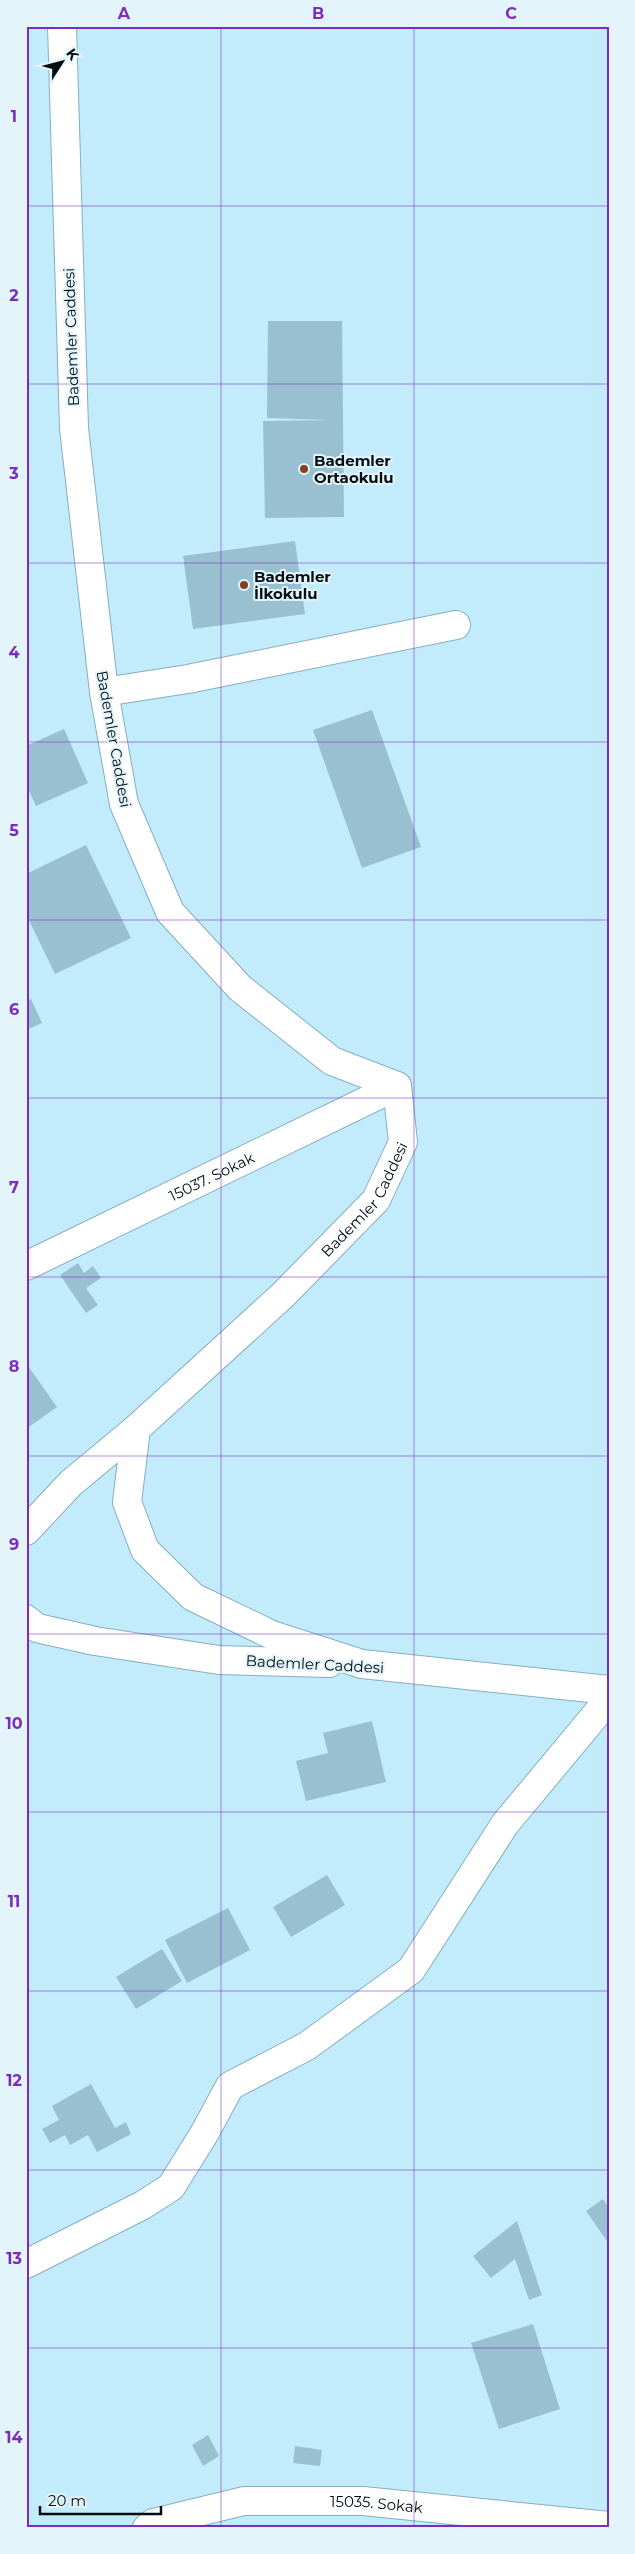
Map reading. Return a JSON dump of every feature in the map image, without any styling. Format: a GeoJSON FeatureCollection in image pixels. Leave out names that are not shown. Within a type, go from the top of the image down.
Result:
{"type":"FeatureCollection","features":[{"type":"Feature","properties":{"kind":"street","name":"Bademler Caddesi"},"geometry":{"type":"LineString","coordinates":[[26,1531],[71,1483],[136,1429],[283,1295],[376,1200],[403,1142],[397,1086],[332,1060],[240,988],[170,912],[124,804],[104,692],[74,428],[62,26]]}},
{"type":"Feature","properties":{"kind":"street"},"geometry":{"type":"LineString","coordinates":[[104,692],[188,679],[456,625]]}},
{"type":"Feature","properties":{"kind":"street","name":"15037. Sokak"},"geometry":{"type":"LineString","coordinates":[[26,1266],[397,1086]]}},
{"type":"Feature","properties":{"kind":"street"},"geometry":{"type":"LineString","coordinates":[[136,1429],[127,1502],[145,1550],[193,1598],[272,1636],[362,1664]]}},
{"type":"Feature","properties":{"kind":"street","name":"Bademler Caddesi"},"geometry":{"type":"LineString","coordinates":[[26,1619],[36,1628],[85,1639],[219,1660],[362,1664],[609,1690]]}},
{"type":"Feature","properties":{"kind":"street"},"geometry":{"type":"LineString","coordinates":[[26,2264],[143,2205],[171,2187],[204,2134],[230,2086],[307,2046],[411,1970],[505,1824],[609,1699]]}},
{"type":"Feature","properties":{"kind":"street","name":"15035. Sokak"},"geometry":{"type":"LineString","coordinates":[[148,2528],[153,2524],[244,2501],[363,2500],[609,2526]]}},
{"type":"Feature","properties":{"kind":"building"},"geometry":{"type":"Polygon","coordinates":[[[268,321],[342,321],[344,517],[265,518],[263,421],[329,420],[267,418],[268,321]]]}},
{"type":"Feature","properties":{"kind":"building","name":"Bademler İlkokulu"},"geometry":{"type":"Polygon","coordinates":[[[295,541],[305,614],[193,629],[183,556],[295,541]]]}},
{"type":"Feature","properties":{"kind":"building"},"geometry":{"type":"Polygon","coordinates":[[[372,710],[421,847],[362,868],[313,730],[372,710]]]}},
{"type":"Feature","properties":{"kind":"building"},"geometry":{"type":"Polygon","coordinates":[[[64,729],[88,783],[36,806],[26,784],[26,746],[64,729]]]}},
{"type":"Feature","properties":{"kind":"building"},"geometry":{"type":"Polygon","coordinates":[[[86,845],[131,938],[55,974],[26,914],[26,874],[86,845]]]}},
{"type":"Feature","properties":{"kind":"building"},"geometry":{"type":"Polygon","coordinates":[[[31,999],[42,1023],[26,1030],[26,1001],[31,999]]]}},
{"type":"Feature","properties":{"kind":"building"},"geometry":{"type":"Polygon","coordinates":[[[78,1263],[84,1273],[93,1266],[101,1278],[86,1288],[98,1305],[86,1313],[60,1275],[78,1263]]]}},
{"type":"Feature","properties":{"kind":"building"},"geometry":{"type":"Polygon","coordinates":[[[26,1363],[57,1407],[26,1429],[26,1363]]]}},
{"type":"Feature","properties":{"kind":"building"},"geometry":{"type":"Polygon","coordinates":[[[372,1721],[386,1782],[306,1801],[296,1761],[328,1753],[323,1733],[372,1721]]]}},
{"type":"Feature","properties":{"kind":"building"},"geometry":{"type":"Polygon","coordinates":[[[327,1875],[345,1905],[291,1937],[273,1907],[327,1875]]]}},
{"type":"Feature","properties":{"kind":"building"},"geometry":{"type":"Polygon","coordinates":[[[228,1908],[250,1950],[187,1983],[165,1940],[228,1908]]]}},
{"type":"Feature","properties":{"kind":"building"},"geometry":{"type":"Polygon","coordinates":[[[162,1949],[182,1981],[136,2009],[116,1977],[162,1949]]]}},
{"type":"Feature","properties":{"kind":"building"},"geometry":{"type":"Polygon","coordinates":[[[91,2084],[115,2128],[126,2122],[131,2134],[97,2152],[88,2135],[70,2145],[65,2135],[50,2143],[42,2129],[59,2120],[52,2106],[91,2084]]]}},
{"type":"Feature","properties":{"kind":"building"},"geometry":{"type":"Polygon","coordinates":[[[603,2199],[609,2208],[609,2244],[586,2211],[603,2199]]]}},
{"type":"Feature","properties":{"kind":"building"},"geometry":{"type":"Polygon","coordinates":[[[517,2221],[542,2295],[529,2300],[515,2259],[491,2278],[473,2256],[517,2221]]]}},
{"type":"Feature","properties":{"kind":"building"},"geometry":{"type":"Polygon","coordinates":[[[533,2324],[560,2409],[499,2429],[471,2343],[533,2324]]]}},
{"type":"Feature","properties":{"kind":"building"},"geometry":{"type":"Polygon","coordinates":[[[208,2435],[219,2456],[203,2466],[192,2445],[208,2435]]]}},
{"type":"Feature","properties":{"kind":"building"},"geometry":{"type":"Polygon","coordinates":[[[295,2446],[322,2450],[320,2466],[293,2463],[295,2446]]]}},
{"type":"Feature","properties":{"kind":"place","name":"Bademler Ortaokulu"},"geometry":{"type":"Point","coordinates":[304,469]}},
{"type":"Feature","properties":{"kind":"place","name":"Bademler İlkokulu"},"geometry":{"type":"Point","coordinates":[244,585]}}]}
